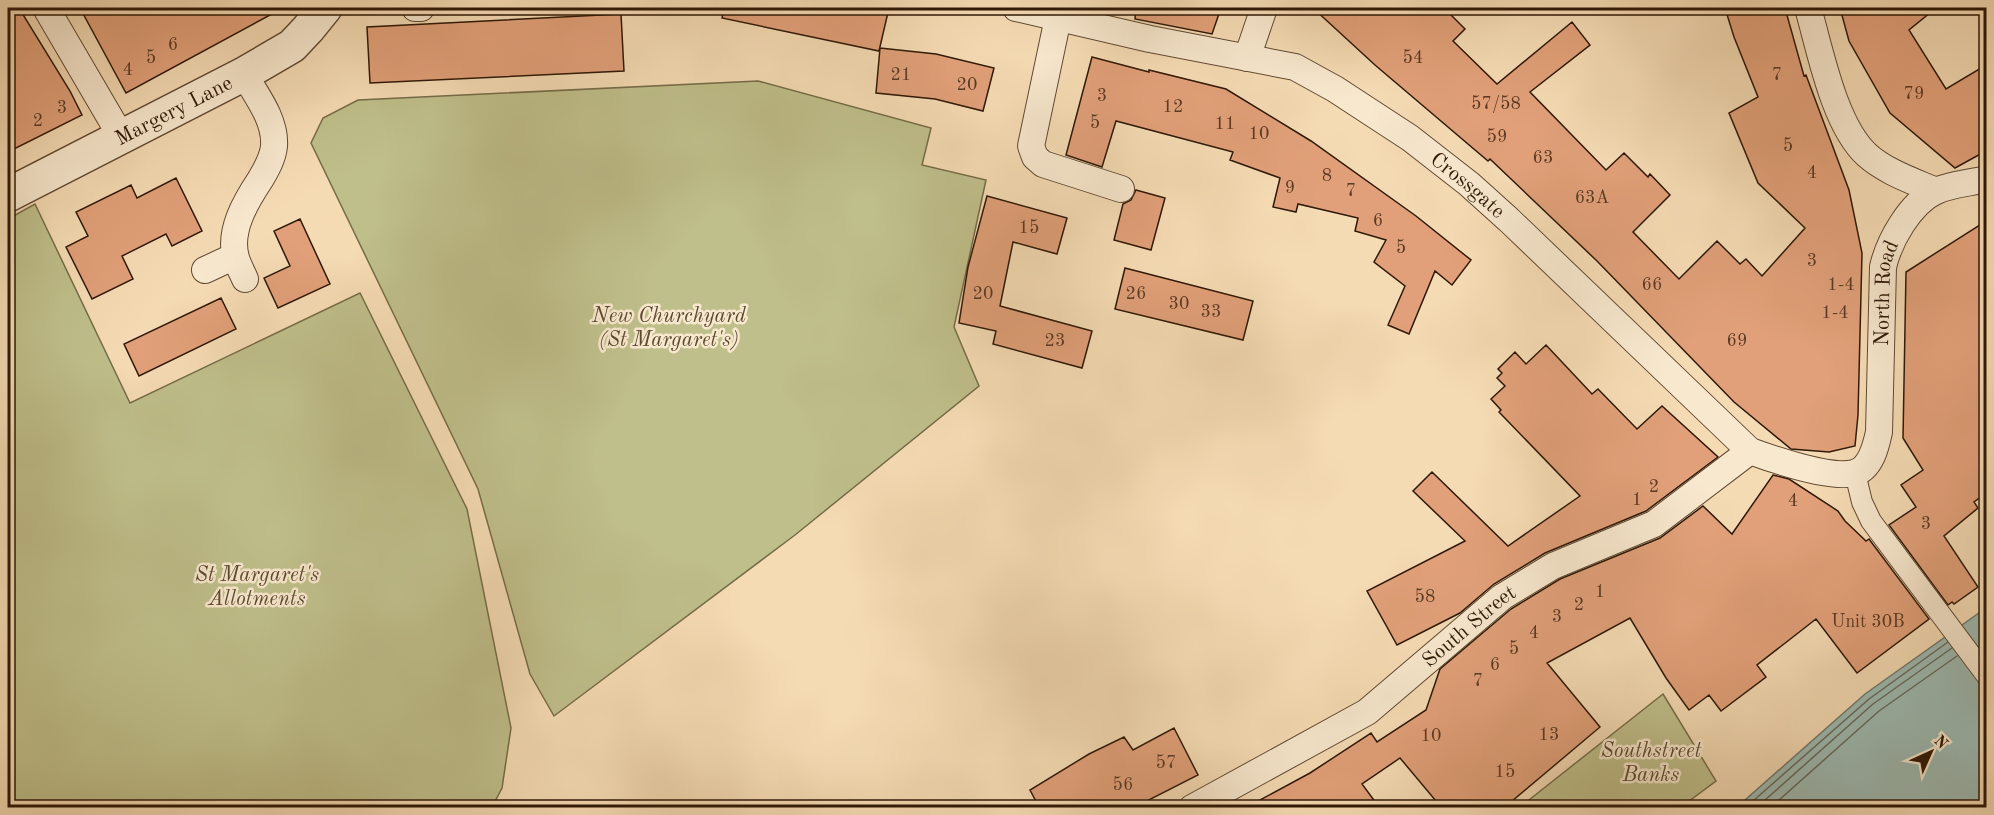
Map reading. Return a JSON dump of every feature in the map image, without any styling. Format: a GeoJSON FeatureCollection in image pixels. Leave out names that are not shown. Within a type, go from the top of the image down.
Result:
{"type":"FeatureCollection","features":[{"type":"Feature","properties":{"kind":"street"},"geometry":{"type":"LineString","coordinates":[[46,8],[122,138]]}},
{"type":"Feature","properties":{"kind":"street","name":"Margery Lane"},"geometry":{"type":"LineString","coordinates":[[8,195],[244,74],[292,46],[325,8]]}},
{"type":"Feature","properties":{"kind":"street"},"geometry":{"type":"LineString","coordinates":[[415,8],[421,8]]}},
{"type":"Feature","properties":{"kind":"street","name":"Crossgate"},"geometry":{"type":"LineString","coordinates":[[1016,8],[1206,51],[1295,67],[1335,89],[1410,138],[1468,184],[1509,220],[1750,451],[1787,464],[1836,473],[1855,473]]}},
{"type":"Feature","properties":{"kind":"street"},"geometry":{"type":"LineString","coordinates":[[1247,58],[1264,8]]}},
{"type":"Feature","properties":{"kind":"street"},"geometry":{"type":"LineString","coordinates":[[1808,8],[1841,119],[1852,138],[1866,155],[1880,165],[1936,191],[1986,179]]}},
{"type":"Feature","properties":{"kind":"street"},"geometry":{"type":"LineString","coordinates":[[1058,18],[1031,146],[1035,157],[1043,164],[1121,189]]}},
{"type":"Feature","properties":{"kind":"street"},"geometry":{"type":"LineString","coordinates":[[205,270],[240,267],[236,231],[244,206],[268,166],[274,146],[267,113],[244,74]]}},
{"type":"Feature","properties":{"kind":"street","name":"North Road"},"geometry":{"type":"LineString","coordinates":[[1855,473],[1867,464],[1875,451],[1879,432],[1883,267],[1886,255],[1912,210],[1936,191]]}},
{"type":"Feature","properties":{"kind":"street","name":"South Street"},"geometry":{"type":"LineString","coordinates":[[1192,807],[1367,712],[1502,597],[1553,566],[1654,524],[1750,451]]}},
{"type":"Feature","properties":{"kind":"street"},"geometry":{"type":"LineString","coordinates":[[1855,473],[1862,502],[1871,521],[1986,675]]}},
{"type":"Feature","properties":{"kind":"green space","name":"New Churchyard (St Margaret's)"},"geometry":{"type":"Polygon","coordinates":[[[758,81],[931,128],[922,165],[986,180],[954,327],[979,386],[795,535],[554,716],[530,674],[478,489],[311,143],[323,118],[358,100],[758,81]]]}},
{"type":"Feature","properties":{"kind":"green space","name":"St Margaret's Allotments"},"geometry":{"type":"Polygon","coordinates":[[[35,204],[130,403],[360,293],[467,509],[511,728],[502,788],[492,807],[8,807],[8,219],[35,204]]]}},
{"type":"Feature","properties":{"kind":"green space","name":"Southstreet Banks"},"geometry":{"type":"Polygon","coordinates":[[[1663,694],[1716,781],[1681,807],[1520,807],[1663,694]]]}},
{"type":"Feature","properties":{"kind":"water"},"geometry":{"type":"Polygon","coordinates":[[[1986,608],[1986,807],[1736,808],[1865,694],[1986,608]]]}},
{"type":"Feature","properties":{"kind":"building"},"geometry":{"type":"Polygon","coordinates":[[[8,8],[19,8],[70,91],[82,115],[14,149],[8,136],[8,8]]]}},
{"type":"Feature","properties":{"kind":"building"},"geometry":{"type":"Polygon","coordinates":[[[80,8],[283,8],[126,93],[80,8]]]}},
{"type":"Feature","properties":{"kind":"building"},"geometry":{"type":"Polygon","coordinates":[[[724,8],[889,8],[879,51],[722,18],[724,8]]]}},
{"type":"Feature","properties":{"kind":"building"},"geometry":{"type":"Polygon","coordinates":[[[1136,8],[1221,8],[1212,34],[1135,19],[1136,8]]]}},
{"type":"Feature","properties":{"kind":"building"},"geometry":{"type":"Polygon","coordinates":[[[1313,8],[1444,8],[1465,29],[1453,41],[1497,84],[1572,22],[1590,45],[1530,92],[1606,170],[1624,153],[1648,177],[1650,174],[1670,195],[1633,232],[1679,279],[1717,241],[1740,264],[1746,259],[1762,276],[1805,228],[1758,183],[1729,113],[1758,97],[1725,8],[1785,8],[1804,76],[1806,75],[1849,190],[1862,253],[1858,415],[1855,446],[1829,452],[1791,449],[1734,402],[1597,261],[1490,159],[1488,161],[1375,65],[1313,8]]]}},
{"type":"Feature","properties":{"kind":"building"},"geometry":{"type":"Polygon","coordinates":[[[1840,8],[1936,8],[1909,30],[1946,89],[1986,65],[1986,151],[1955,168],[1890,113],[1849,41],[1840,8]]]}},
{"type":"Feature","properties":{"kind":"building"},"geometry":{"type":"Polygon","coordinates":[[[621,14],[624,71],[370,83],[367,27],[621,14]]]}},
{"type":"Feature","properties":{"kind":"building"},"geometry":{"type":"Polygon","coordinates":[[[880,48],[936,54],[994,68],[983,111],[935,99],[876,93],[880,48]]]}},
{"type":"Feature","properties":{"kind":"building"},"geometry":{"type":"Polygon","coordinates":[[[1092,57],[1226,89],[1311,141],[1416,216],[1471,260],[1452,285],[1435,271],[1409,334],[1388,325],[1405,286],[1374,262],[1386,240],[1355,231],[1358,218],[1298,204],[1296,212],[1273,207],[1280,178],[1230,160],[1233,152],[1116,121],[1102,167],[1066,155],[1092,57]]]}},
{"type":"Feature","properties":{"kind":"building"},"geometry":{"type":"Polygon","coordinates":[[[176,178],[202,231],[172,246],[166,234],[122,256],[133,279],[92,299],[66,247],[88,236],[76,212],[131,185],[137,198],[176,178]]]}},
{"type":"Feature","properties":{"kind":"building"},"geometry":{"type":"Polygon","coordinates":[[[1136,190],[1165,198],[1151,250],[1114,240],[1123,204],[1131,200],[1136,190]]]}},
{"type":"Feature","properties":{"kind":"building"},"geometry":{"type":"Polygon","coordinates":[[[987,196],[1067,218],[1057,254],[1013,242],[1000,306],[1092,331],[1082,368],[993,344],[996,331],[959,323],[968,267],[987,196]]]}},
{"type":"Feature","properties":{"kind":"building"},"geometry":{"type":"Polygon","coordinates":[[[300,219],[330,284],[278,308],[264,278],[290,266],[274,231],[300,219]]]}},
{"type":"Feature","properties":{"kind":"building"},"geometry":{"type":"Polygon","coordinates":[[[1986,221],[1986,493],[1974,502],[1978,508],[1944,536],[1978,587],[1954,604],[1952,602],[1948,605],[1889,525],[1916,507],[1901,485],[1923,470],[1903,438],[1906,272],[1986,221]]]}},
{"type":"Feature","properties":{"kind":"building"},"geometry":{"type":"Polygon","coordinates":[[[1125,268],[1253,301],[1243,340],[1115,309],[1125,268]]]}},
{"type":"Feature","properties":{"kind":"building"},"geometry":{"type":"Polygon","coordinates":[[[221,298],[236,329],[139,376],[124,344],[221,298]]]}},
{"type":"Feature","properties":{"kind":"building"},"geometry":{"type":"Polygon","coordinates":[[[1546,345],[1592,394],[1598,389],[1637,429],[1662,406],[1718,457],[1646,511],[1545,553],[1494,584],[1460,613],[1397,645],[1367,591],[1465,541],[1413,491],[1432,472],[1508,546],[1580,496],[1499,412],[1501,410],[1491,399],[1505,386],[1497,378],[1502,373],[1498,369],[1515,352],[1526,364],[1546,345]]]}},
{"type":"Feature","properties":{"kind":"building"},"geometry":{"type":"Polygon","coordinates":[[[1773,475],[1789,479],[1838,511],[1866,541],[1869,539],[1929,619],[1857,673],[1816,619],[1757,665],[1766,677],[1721,711],[1709,695],[1689,710],[1666,678],[1630,618],[1547,663],[1600,727],[1505,807],[1441,807],[1400,758],[1362,784],[1379,807],[1247,807],[1310,773],[1371,733],[1377,742],[1426,710],[1440,669],[1511,609],[1560,579],[1660,538],[1703,506],[1732,534],[1773,475]]]}},
{"type":"Feature","properties":{"kind":"building"},"geometry":{"type":"Polygon","coordinates":[[[1174,728],[1198,775],[1135,807],[1039,807],[1030,790],[1089,754],[1124,737],[1133,750],[1174,728]]]}}]}
